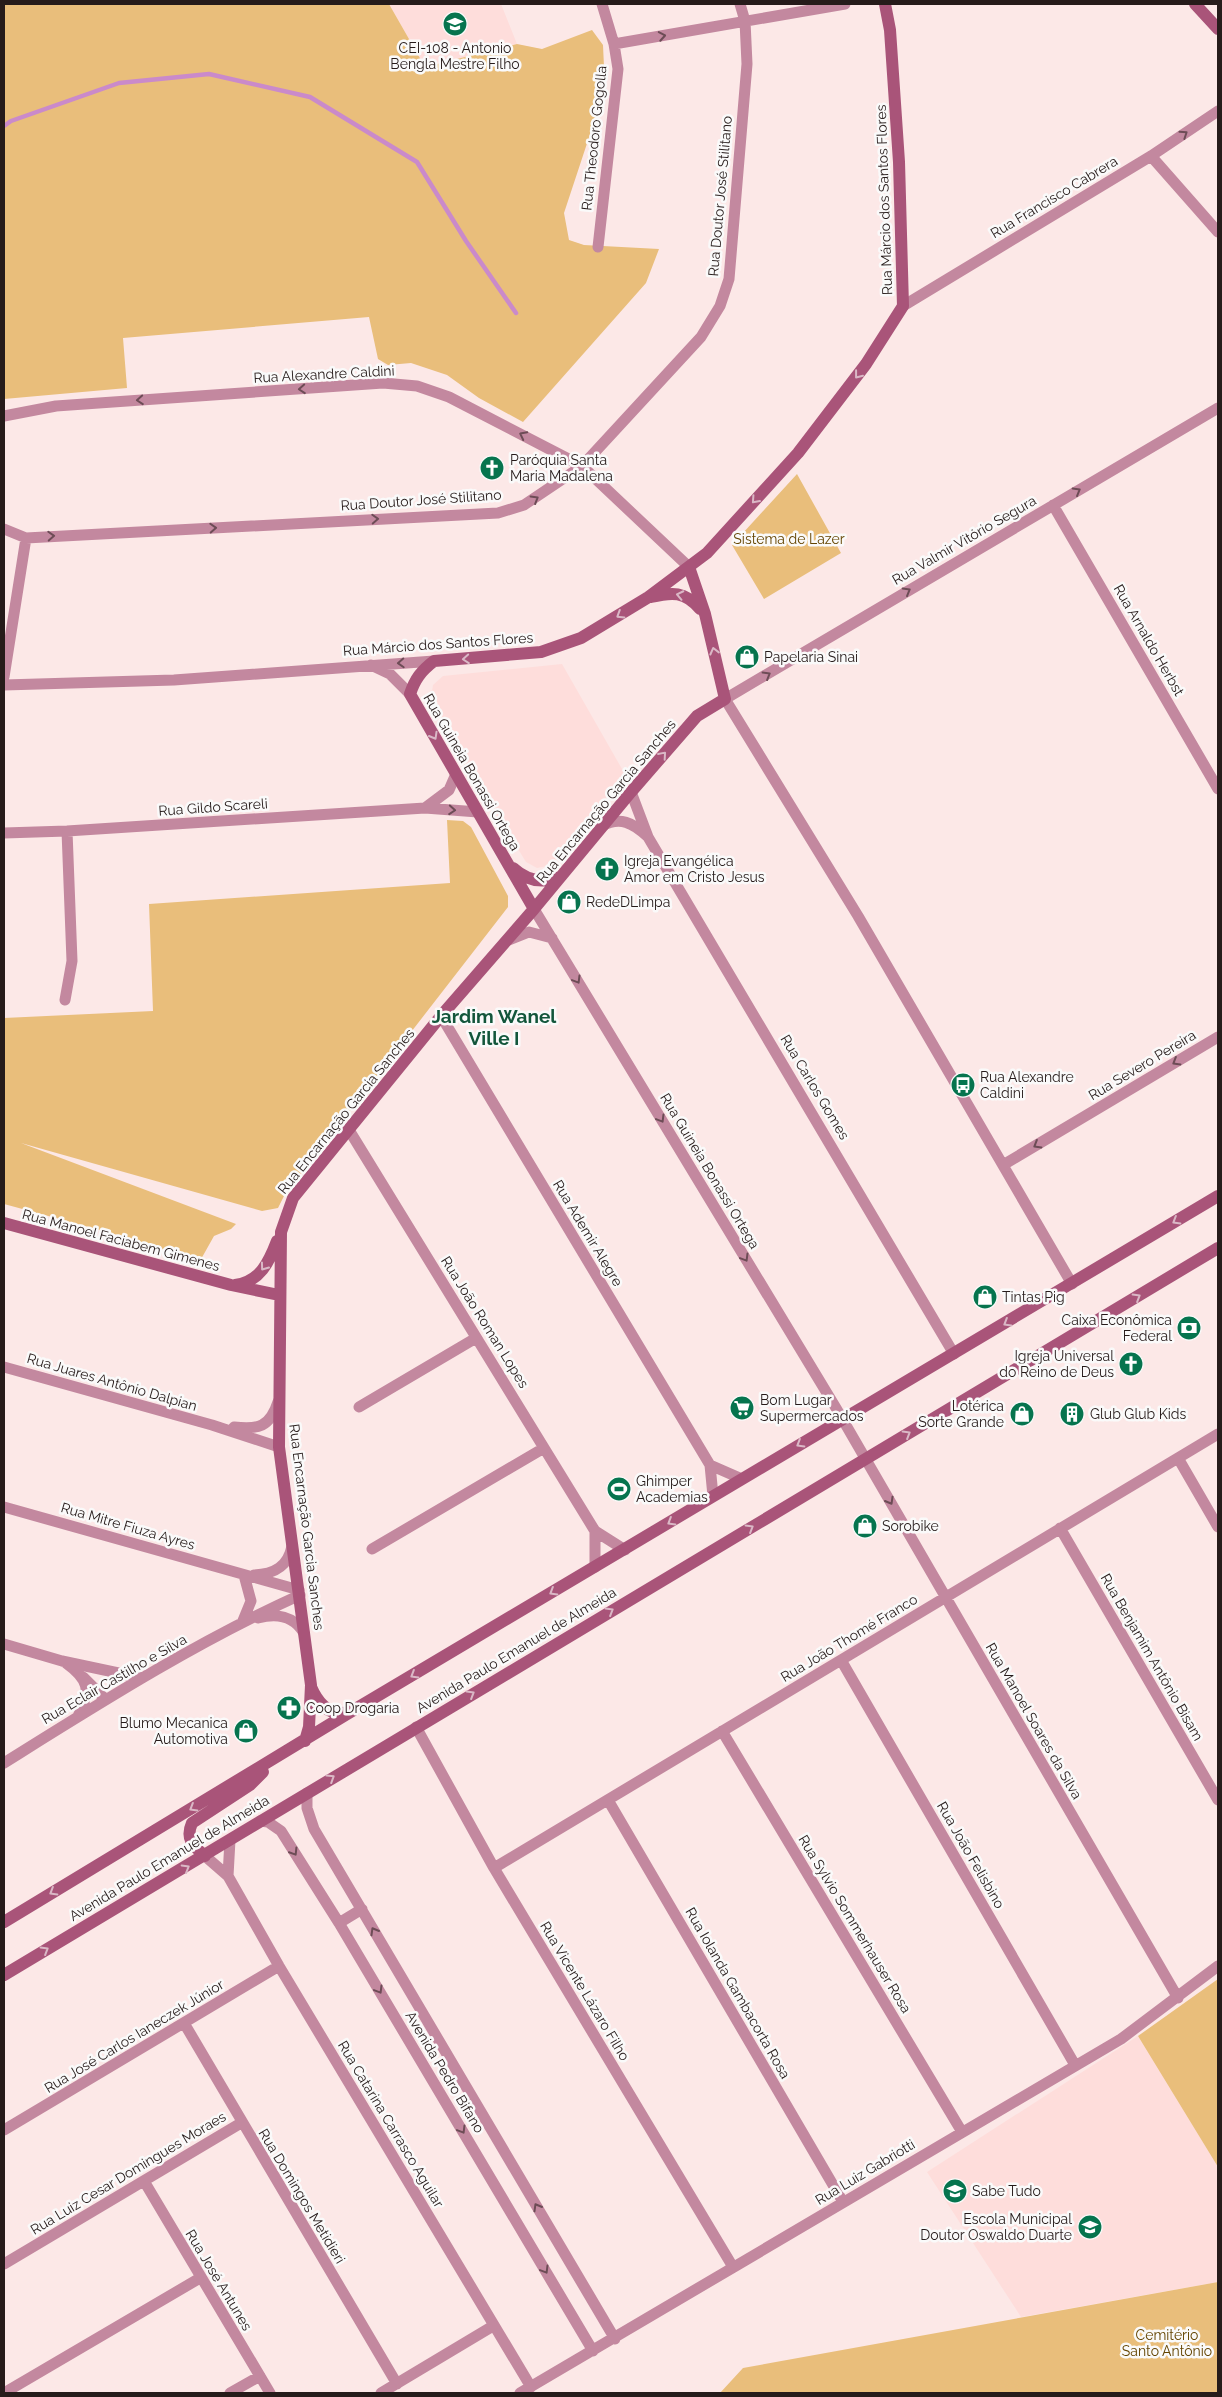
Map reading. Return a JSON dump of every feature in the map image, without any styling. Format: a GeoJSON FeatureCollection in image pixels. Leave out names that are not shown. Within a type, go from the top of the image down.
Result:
{"type":"FeatureCollection","features":[{"type":"Feature","properties":{"kind":"street","name":"Rua Theodoro Gogolla"},"geometry":{"type":"LineString","coordinates":[[598,247],[618,69],[614,44],[602,4]]}},
{"type":"Feature","properties":{"kind":"street","name":"Rua Doutor José Stilitano"},"geometry":{"type":"LineString","coordinates":[[4,529],[26,538],[498,513],[524,505],[582,466],[701,337],[720,306],[729,278],[747,64],[744,21],[740,4]]}},
{"type":"Feature","properties":{"kind":"street"},"geometry":{"type":"LineString","coordinates":[[614,44],[845,4]]}},
{"type":"Feature","properties":{"kind":"street","name":"Rua Márcio dos Santos Flores"},"geometry":{"type":"LineString","coordinates":[[4,685],[174,680],[541,652],[582,638],[647,598],[689,567],[707,553],[798,453],[866,364],[903,306],[899,162],[890,30],[885,4]]}},
{"type":"Feature","properties":{"kind":"street"},"geometry":{"type":"LineString","coordinates":[[1195,4],[1218,29]]}},
{"type":"Feature","properties":{"kind":"street","name":"Rua Francisco Cabrera"},"geometry":{"type":"LineString","coordinates":[[903,306],[1151,156],[1218,111]]}},
{"type":"Feature","properties":{"kind":"street"},"geometry":{"type":"LineString","coordinates":[[1151,156],[1218,232]]}},
{"type":"Feature","properties":{"kind":"street","name":"Rua Alexandre Caldini"},"geometry":{"type":"LineString","coordinates":[[4,416],[56,406],[383,383],[417,386],[449,397],[582,466],[689,567],[705,614],[725,699],[858,916],[1072,1284]]}},
{"type":"Feature","properties":{"kind":"street","name":"Rua Valmir Vitório Segura"},"geometry":{"type":"LineString","coordinates":[[725,699],[1218,408]]}},
{"type":"Feature","properties":{"kind":"street","name":"Rua Arnaldo Herbst"},"geometry":{"type":"LineString","coordinates":[[1053,505],[1218,789]]}},
{"type":"Feature","properties":{"kind":"street"},"geometry":{"type":"LineString","coordinates":[[4,677],[26,538]]}},
{"type":"Feature","properties":{"kind":"street"},"geometry":{"type":"LineString","coordinates":[[647,598],[676,593],[691,598],[705,614]]}},
{"type":"Feature","properties":{"kind":"street","name":"Rua Guineia Bonassi Ortega"},"geometry":{"type":"LineString","coordinates":[[410,694],[421,671],[434,661]]}},
{"type":"Feature","properties":{"kind":"street","name":"Rua Guineia Bonassi Ortega"},"geometry":{"type":"LineString","coordinates":[[369,665],[390,674],[410,694],[534,909],[842,1419]]}},
{"type":"Feature","properties":{"kind":"street","name":"Rua Encarnação Garcia Sanches"},"geometry":{"type":"LineString","coordinates":[[305,1741],[309,1727],[311,1685],[278,1429],[281,1232],[293,1198],[441,1016],[534,909],[631,792],[697,716],[725,699]]}},
{"type":"Feature","properties":{"kind":"street"},"geometry":{"type":"LineString","coordinates":[[425,808],[449,790],[456,774]]}},
{"type":"Feature","properties":{"kind":"street","name":"Rua Carlos Gomes"},"geometry":{"type":"LineString","coordinates":[[631,792],[648,837],[954,1354]]}},
{"type":"Feature","properties":{"kind":"street","name":"Rua Gildo Scareli"},"geometry":{"type":"LineString","coordinates":[[4,833],[67,832],[425,808],[478,812]]}},
{"type":"Feature","properties":{"kind":"street","name":"Rua Carlos Gomes"},"geometry":{"type":"LineString","coordinates":[[602,826],[610,822],[630,823],[648,837]]}},
{"type":"Feature","properties":{"kind":"street"},"geometry":{"type":"LineString","coordinates":[[65,1000],[72,961],[67,832]]}},
{"type":"Feature","properties":{"kind":"street","name":"Rua Guineia Bonassi Ortega"},"geometry":{"type":"LineString","coordinates":[[509,865],[520,875],[531,879],[549,881],[560,877]]}},
{"type":"Feature","properties":{"kind":"street"},"geometry":{"type":"LineString","coordinates":[[506,942],[519,934],[529,932],[552,938]]}},
{"type":"Feature","properties":{"kind":"street","name":"Rua Ademir Alegre"},"geometry":{"type":"LineString","coordinates":[[441,1016],[710,1464],[713,1496]]}},
{"type":"Feature","properties":{"kind":"street","name":"Rua Severo Pereira"},"geometry":{"type":"LineString","coordinates":[[1003,1165],[1218,1037]]}},
{"type":"Feature","properties":{"kind":"street","name":"Rua João Roman Lopes"},"geometry":{"type":"LineString","coordinates":[[349,1130],[595,1531],[625,1550]]}},
{"type":"Feature","properties":{"kind":"street"},"geometry":{"type":"LineString","coordinates":[[4,1922],[713,1496],[1218,1196]]}},
{"type":"Feature","properties":{"kind":"street","name":"Rua Manoel Faciabem Gimenes"},"geometry":{"type":"LineString","coordinates":[[4,1223],[231,1285],[279,1295]]}},
{"type":"Feature","properties":{"kind":"street","name":"Rua Manoel Faciabem Gimenes"},"geometry":{"type":"LineString","coordinates":[[231,1285],[248,1282],[264,1269],[281,1232]]}},
{"type":"Feature","properties":{"kind":"street","name":"Avenida Paulo Emanuel de Almeida"},"geometry":{"type":"LineString","coordinates":[[4,1975],[1218,1248]]}},
{"type":"Feature","properties":{"kind":"street"},"geometry":{"type":"LineString","coordinates":[[359,1407],[476,1338]]}},
{"type":"Feature","properties":{"kind":"street","name":"Rua Juares Antônio Dalpian"},"geometry":{"type":"LineString","coordinates":[[4,1367],[212,1425],[279,1447]]}},
{"type":"Feature","properties":{"kind":"street"},"geometry":{"type":"LineString","coordinates":[[252,1429],[264,1424],[274,1415],[278,1402]]}},
{"type":"Feature","properties":{"kind":"street"},"geometry":{"type":"LineString","coordinates":[[842,1419],[865,1459]]}},
{"type":"Feature","properties":{"kind":"street","name":"Rua Juares Antônio Dalpian"},"geometry":{"type":"LineString","coordinates":[[212,1425],[252,1429],[278,1429]]}},
{"type":"Feature","properties":{"kind":"street","name":"Rua João Thomé Franco"},"geometry":{"type":"LineString","coordinates":[[494,1868],[1218,1434]]}},
{"type":"Feature","properties":{"kind":"street"},"geometry":{"type":"LineString","coordinates":[[372,1548],[544,1448]]}},
{"type":"Feature","properties":{"kind":"street"},"geometry":{"type":"LineString","coordinates":[[1178,1458],[1218,1527]]}},
{"type":"Feature","properties":{"kind":"street","name":"Rua Manoel Soares da Silva"},"geometry":{"type":"LineString","coordinates":[[865,1459],[1178,1998]]}},
{"type":"Feature","properties":{"kind":"street"},"geometry":{"type":"LineString","coordinates":[[710,1464],[742,1479]]}},
{"type":"Feature","properties":{"kind":"street","name":"Rua Mitre Fiuza Ayres"},"geometry":{"type":"LineString","coordinates":[[4,1507],[244,1575],[299,1593]]}},
{"type":"Feature","properties":{"kind":"street","name":"Rua Benjamim Antônio Bisam"},"geometry":{"type":"LineString","coordinates":[[1060,1528],[1218,1800]]}},
{"type":"Feature","properties":{"kind":"street"},"geometry":{"type":"LineString","coordinates":[[595,1531],[595,1567]]}},
{"type":"Feature","properties":{"kind":"street","name":"Rua Mitre Fiuza Ayres"},"geometry":{"type":"LineString","coordinates":[[244,1575],[265,1574],[284,1565],[290,1556],[292,1542]]}},
{"type":"Feature","properties":{"kind":"street"},"geometry":{"type":"LineString","coordinates":[[242,1623],[251,1601],[244,1575]]}},
{"type":"Feature","properties":{"kind":"street","name":"Rua Eclair Castilho e Silva"},"geometry":{"type":"LineString","coordinates":[[4,1762],[105,1699],[299,1593]]}},
{"type":"Feature","properties":{"kind":"street","name":"Rua Eclair Castilho e Silva"},"geometry":{"type":"LineString","coordinates":[[242,1623],[265,1616],[289,1618],[298,1623],[305,1634]]}},
{"type":"Feature","properties":{"kind":"street"},"geometry":{"type":"LineString","coordinates":[[4,1644],[62,1660],[142,1678]]}},
{"type":"Feature","properties":{"kind":"street"},"geometry":{"type":"LineString","coordinates":[[62,1660],[83,1677],[105,1699]]}},
{"type":"Feature","properties":{"kind":"street","name":"Rua João Felisbino"},"geometry":{"type":"LineString","coordinates":[[841,1660],[1075,2065]]}},
{"type":"Feature","properties":{"kind":"street"},"geometry":{"type":"LineString","coordinates":[[111,1671],[121,1682],[120,1688],[116,1693]]}},
{"type":"Feature","properties":{"kind":"street"},"geometry":{"type":"LineString","coordinates":[[78,1716],[85,1696],[83,1677]]}},
{"type":"Feature","properties":{"kind":"street","name":"Rua Encarnação Garcia Sanches"},"geometry":{"type":"LineString","coordinates":[[311,1685],[315,1696],[326,1709],[342,1714],[352,1712]]}},
{"type":"Feature","properties":{"kind":"street","name":"Rua Vicente Lázaro Filho"},"geometry":{"type":"LineString","coordinates":[[416,1727],[494,1868],[733,2267]]}},
{"type":"Feature","properties":{"kind":"street","name":"Rua Sylvio Sommerhauser Rosa"},"geometry":{"type":"LineString","coordinates":[[722,1731],[962,2132]]}},
{"type":"Feature","properties":{"kind":"street"},"geometry":{"type":"LineString","coordinates":[[205,1856],[189,1840],[188,1832],[192,1823],[250,1785],[280,1756]]}},
{"type":"Feature","properties":{"kind":"street","name":"Avenida Pedro Bifano"},"geometry":{"type":"LineString","coordinates":[[307,1793],[308,1815],[314,1829],[615,2339]]}},
{"type":"Feature","properties":{"kind":"street","name":"Rua Iolanda Gambacorta Rosa"},"geometry":{"type":"LineString","coordinates":[[608,1800],[843,2202]]}},
{"type":"Feature","properties":{"kind":"street","name":"Avenida Pedro Bifano"},"geometry":{"type":"LineString","coordinates":[[260,1821],[276,1826],[281,1831],[339,1923],[593,2352]]}},
{"type":"Feature","properties":{"kind":"street"},"geometry":{"type":"LineString","coordinates":[[228,1876],[230,1840]]}},
{"type":"Feature","properties":{"kind":"street","name":"Rua Catarina Carrasco Aguilar"},"geometry":{"type":"LineString","coordinates":[[205,1856],[228,1876],[279,1966],[530,2387]]}},
{"type":"Feature","properties":{"kind":"street"},"geometry":{"type":"LineString","coordinates":[[339,1923],[362,1909]]}},
{"type":"Feature","properties":{"kind":"street","name":"Rua José Carlos Ianeczek Júnior"},"geometry":{"type":"LineString","coordinates":[[4,2130],[279,1966]]}},
{"type":"Feature","properties":{"kind":"street","name":"Rua Luiz Gabriotti"},"geometry":{"type":"LineString","coordinates":[[520,2393],[593,2352],[733,2267],[1120,2039],[1178,1998],[1218,1966]]}},
{"type":"Feature","properties":{"kind":"street","name":"Rua Domingos Metidieri"},"geometry":{"type":"LineString","coordinates":[[184,2024],[241,2124],[397,2384]]}},
{"type":"Feature","properties":{"kind":"street","name":"Rua Luiz Cesar Domingues Moraes"},"geometry":{"type":"LineString","coordinates":[[4,2264],[241,2124]]}},
{"type":"Feature","properties":{"kind":"street","name":"Rua José Antunes"},"geometry":{"type":"LineString","coordinates":[[144,2181],[270,2393]]}},
{"type":"Feature","properties":{"kind":"street"},"geometry":{"type":"LineString","coordinates":[[4,2393],[200,2278]]}},
{"type":"Feature","properties":{"kind":"street"},"geometry":{"type":"LineString","coordinates":[[381,2393],[493,2326]]}},
{"type":"Feature","properties":{"kind":"street"},"geometry":{"type":"LineString","coordinates":[[230,2393],[260,2376]]}},
{"type":"Feature","properties":{"kind":"shaded area","name":"CEI-108 - Antonio Bengla Mestre Filho"},"geometry":{"type":"Polygon","coordinates":[[[389,4],[501,4],[517,44],[425,67],[389,4]]]}},
{"type":"Feature","properties":{"kind":"shaded area"},"geometry":{"type":"Polygon","coordinates":[[[562,664],[626,776],[552,865],[537,868],[526,862],[430,704],[433,685],[443,676],[562,664]]]}},
{"type":"Feature","properties":{"kind":"shaded area","name":"Escola Municipal Doutor Oswaldo Duarte"},"geometry":{"type":"Polygon","coordinates":[[[1138,2036],[1218,2167],[1218,2282],[1021,2317],[927,2172],[1138,2036]]]}},
{"type":"Feature","properties":{"kind":"green space"},"geometry":{"type":"Polygon","coordinates":[[[4,4],[389,4],[425,67],[517,44],[542,49],[592,30],[603,45],[605,89],[564,213],[569,240],[584,245],[659,249],[646,283],[523,422],[479,398],[447,375],[411,363],[388,365],[378,359],[369,317],[123,338],[127,388],[4,399],[4,4]]]}},
{"type":"Feature","properties":{"kind":"green space","name":"Sistema de Lazer"},"geometry":{"type":"Polygon","coordinates":[[[797,474],[841,553],[764,599],[732,545],[797,474]]]}},
{"type":"Feature","properties":{"kind":"green space"},"geometry":{"type":"Polygon","coordinates":[[[447,820],[463,821],[471,827],[508,896],[508,907],[284,1196],[278,1208],[262,1211],[21,1143],[236,1224],[231,1229],[214,1236],[200,1261],[111,1233],[4,1204],[4,1018],[153,1011],[149,904],[450,883],[447,820]]]}},
{"type":"Feature","properties":{"kind":"green space"},"geometry":{"type":"Polygon","coordinates":[[[1218,1979],[1218,2167],[1138,2036],[1218,1979]]]}},
{"type":"Feature","properties":{"kind":"green space","name":"Cemitério Santo Antônio"},"geometry":{"type":"Polygon","coordinates":[[[1218,2282],[1218,2393],[720,2393],[743,2368],[1218,2282]]]}},
{"type":"Feature","properties":{"kind":"waterway"},"geometry":{"type":"LineString","coordinates":[[4,126],[11,121],[119,83],[209,74],[310,97],[417,162],[466,241],[516,313]]}},
{"type":"Feature","properties":{"kind":"place","name":"CEI-108 - Antonio Bengla Mestre Filho"},"geometry":{"type":"Point","coordinates":[455,24]}},
{"type":"Feature","properties":{"kind":"place","name":"Paróquia Santa Maria Madalena"},"geometry":{"type":"Point","coordinates":[492,468]}},
{"type":"Feature","properties":{"kind":"place","name":"Papelaria Sinai"},"geometry":{"type":"Point","coordinates":[747,657]}},
{"type":"Feature","properties":{"kind":"place","name":"Igreja Evangélica Amor em Cristo Jesus"},"geometry":{"type":"Point","coordinates":[607,869]}},
{"type":"Feature","properties":{"kind":"place","name":"RedeDLimpa"},"geometry":{"type":"Point","coordinates":[569,902]}},
{"type":"Feature","properties":{"kind":"place","name":"Rua Alexandre Caldini"},"geometry":{"type":"Point","coordinates":[963,1085]}},
{"type":"Feature","properties":{"kind":"place","name":"Tintas Pig"},"geometry":{"type":"Point","coordinates":[985,1297]}},
{"type":"Feature","properties":{"kind":"place","name":"Caixa Econômica Federal"},"geometry":{"type":"Point","coordinates":[1189,1328]}},
{"type":"Feature","properties":{"kind":"place","name":"Igreja Universal do Reino de Deus"},"geometry":{"type":"Point","coordinates":[1131,1364]}},
{"type":"Feature","properties":{"kind":"place","name":"Bom Lugar Supermercados"},"geometry":{"type":"Point","coordinates":[742,1408]}},
{"type":"Feature","properties":{"kind":"place","name":"Lotérica Sorte Grande"},"geometry":{"type":"Point","coordinates":[1022,1414]}},
{"type":"Feature","properties":{"kind":"place","name":"Glub Glub Kids"},"geometry":{"type":"Point","coordinates":[1072,1414]}},
{"type":"Feature","properties":{"kind":"place","name":"Ghimper Academias"},"geometry":{"type":"Point","coordinates":[619,1489]}},
{"type":"Feature","properties":{"kind":"place","name":"Sorobike"},"geometry":{"type":"Point","coordinates":[865,1526]}},
{"type":"Feature","properties":{"kind":"place","name":"Coop Drogaria"},"geometry":{"type":"Point","coordinates":[289,1708]}},
{"type":"Feature","properties":{"kind":"place","name":"Blumo Mecanica Automotiva"},"geometry":{"type":"Point","coordinates":[246,1731]}},
{"type":"Feature","properties":{"kind":"place","name":"Sabe Tudo"},"geometry":{"type":"Point","coordinates":[955,2191]}},
{"type":"Feature","properties":{"kind":"place","name":"Escola Municipal Doutor Oswaldo Duarte"},"geometry":{"type":"Point","coordinates":[1090,2227]}},
{"type":"Feature","properties":{"kind":"district","name":"Jardim Wanel Ville I"},"geometry":{"type":"Point","coordinates":[494,1027]}}]}
